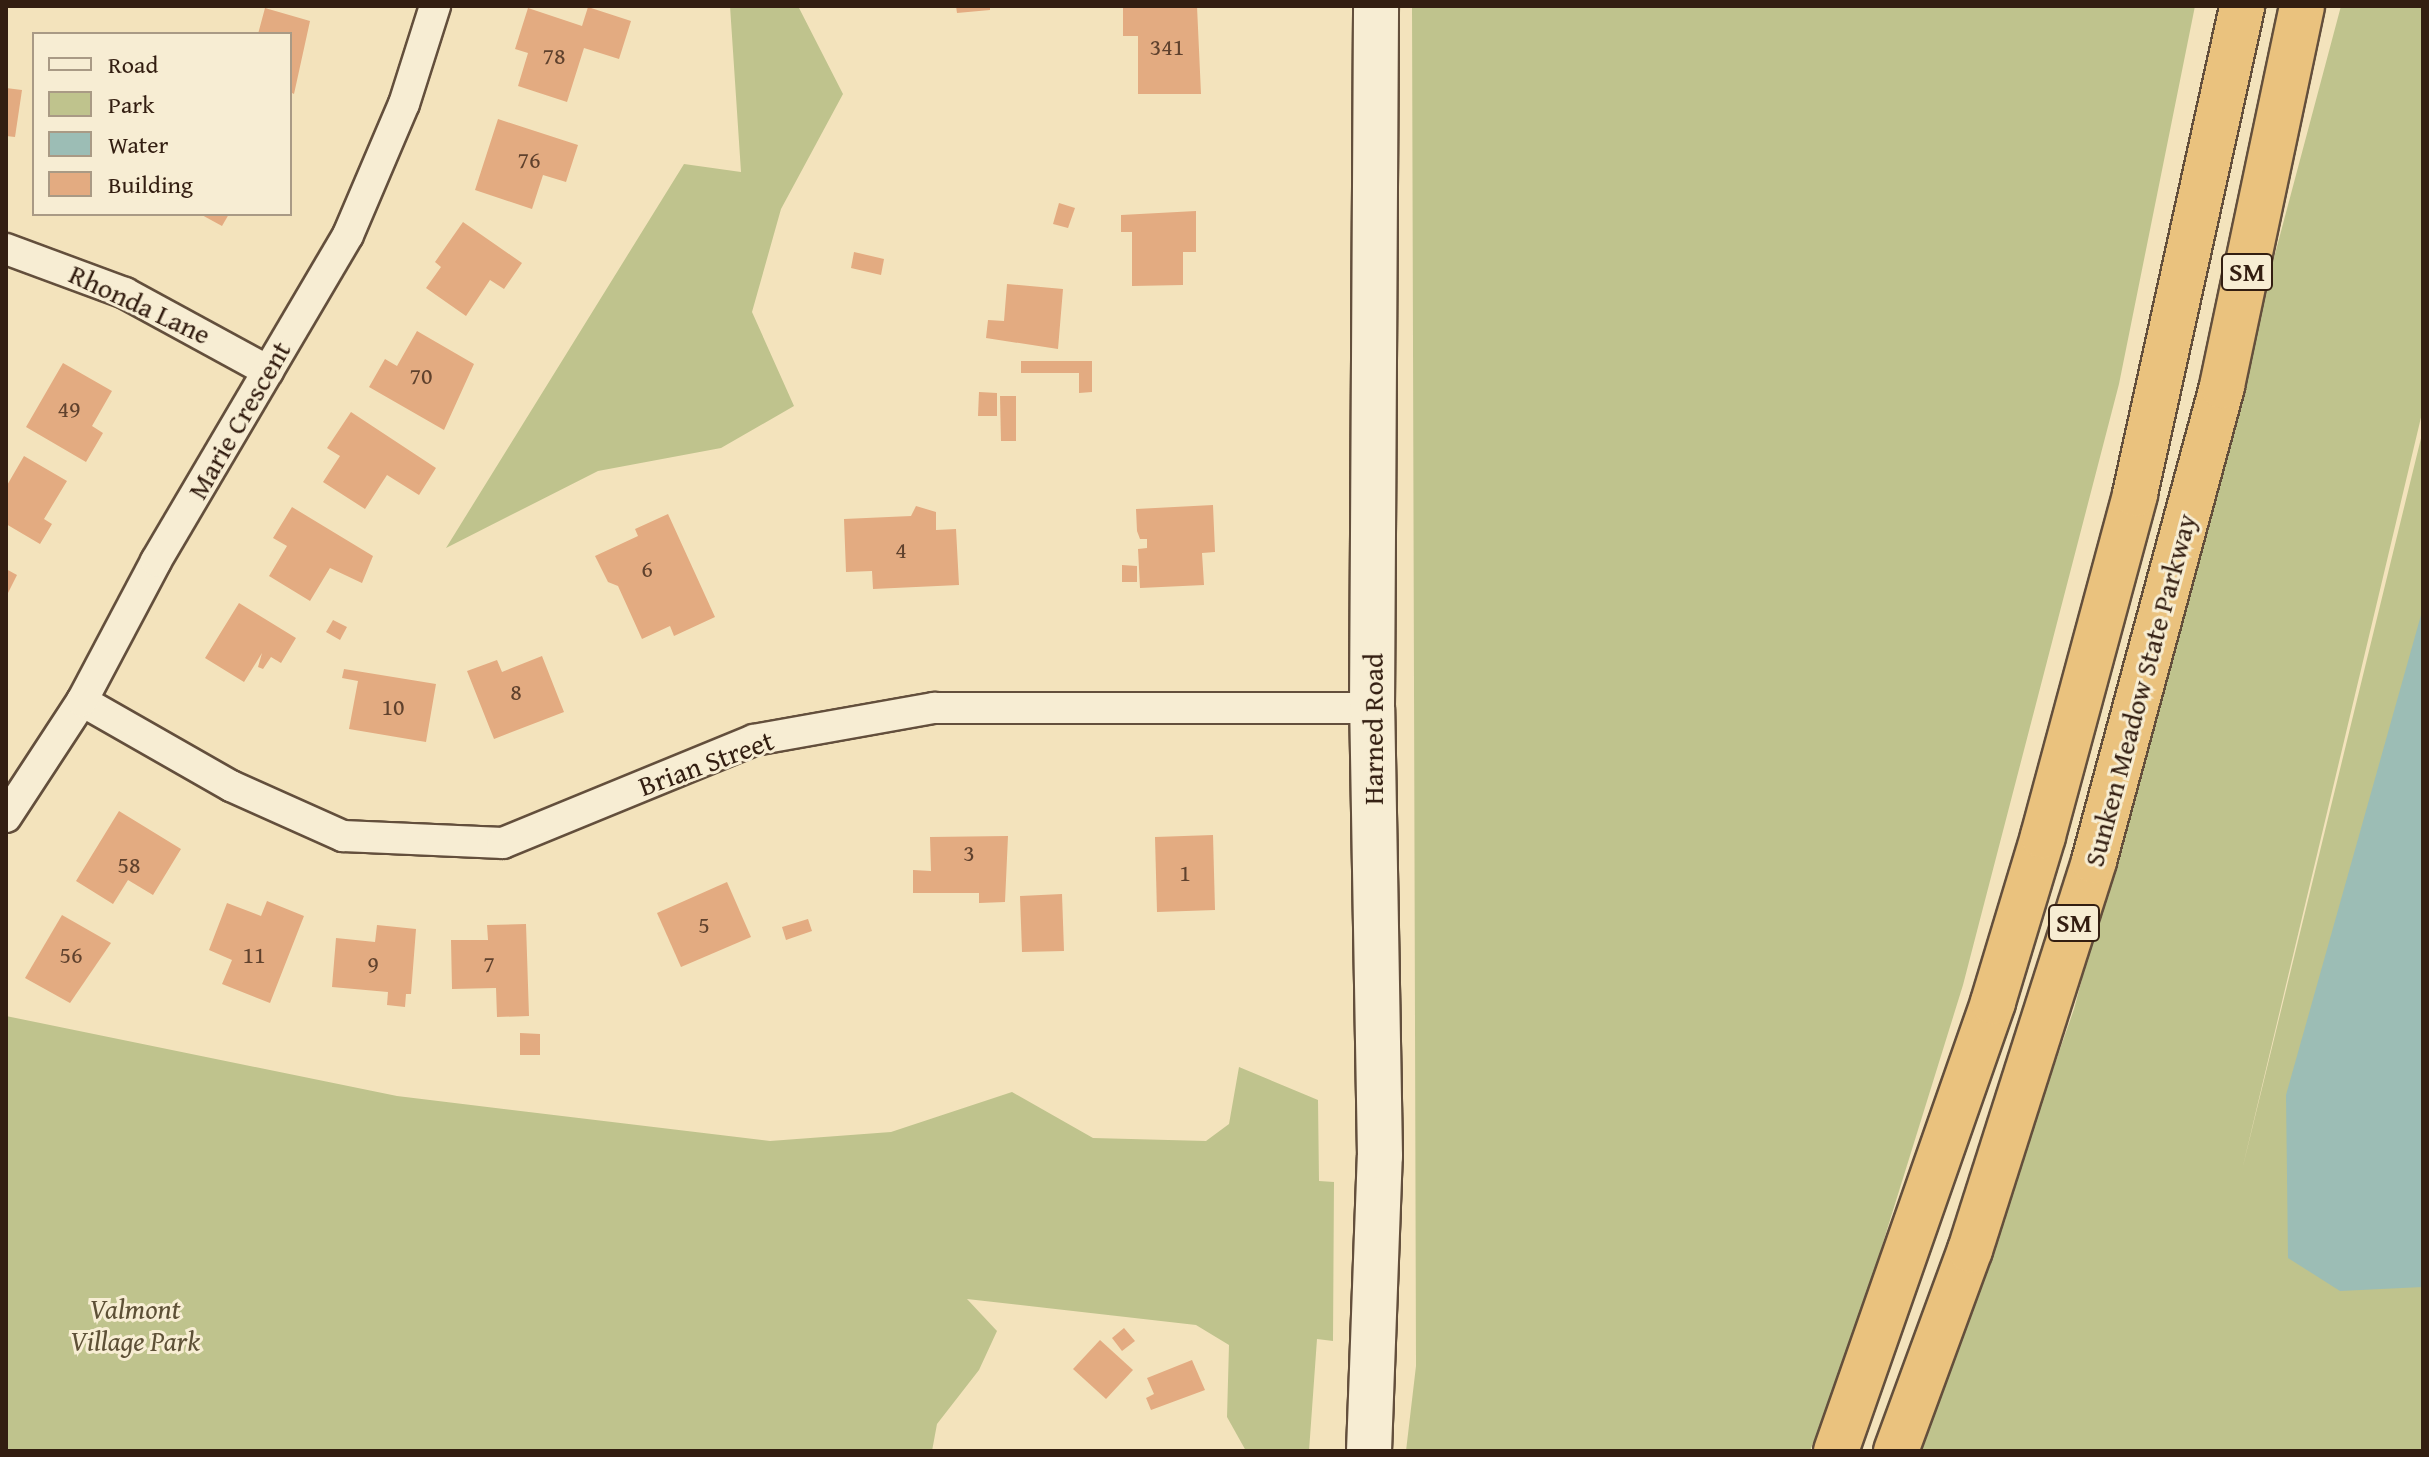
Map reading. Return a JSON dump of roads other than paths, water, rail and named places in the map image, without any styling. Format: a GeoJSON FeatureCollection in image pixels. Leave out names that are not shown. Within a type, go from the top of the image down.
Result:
{"type":"FeatureCollection","features":[{"type":"Feature","properties":{"kind":"highway"},"geometry":{"type":"LineString","coordinates":[[2215,142],[2226,6]]}},
{"type":"Feature","properties":{"kind":"highway","name":"Sunken Meadow State Parkway"},"geometry":{"type":"LineString","coordinates":[[1836,1451],[1993,1002],[2043,836],[2135,494],[2215,142],[2242,6]]}},
{"type":"Feature","properties":{"kind":"highway","name":"Sunken Meadow State Parkway"},"geometry":{"type":"LineString","coordinates":[[1896,1451],[1970,1250],[2094,861],[2222,386],[2302,6]]}},
{"type":"Feature","properties":{"kind":"highway"},"geometry":{"type":"LineString","coordinates":[[2272,158],[2326,6]]}},
{"type":"Feature","properties":{"kind":"main road","name":"Harned Road"},"geometry":{"type":"LineString","coordinates":[[1369,1451],[1380,1156],[1372,708],[1376,6]]}},
{"type":"Feature","properties":{"kind":"street","name":"Marie Crescent"},"geometry":{"type":"LineString","coordinates":[[6,817],[82,701],[156,561],[348,235],[404,104],[435,6]]}},
{"type":"Feature","properties":{"kind":"street","name":"Rhonda Lane"},"geometry":{"type":"LineString","coordinates":[[6,249],[125,293],[268,371]]}},
{"type":"Feature","properties":{"kind":"street","name":"Brian Street"},"geometry":{"type":"LineString","coordinates":[[82,701],[231,786],[343,836],[503,843],[754,740],[934,708],[1372,708]]}},
{"type":"Feature","properties":{"kind":"water"},"geometry":{"type":"Polygon","coordinates":[[[2423,608],[2423,1287],[2340,1291],[2288,1258],[2286,1095],[2423,608]]]}},
{"type":"Feature","properties":{"kind":"park label","name":"Valmont Village Park"},"geometry":{"type":"Point","coordinates":[135,1325]}}]}
